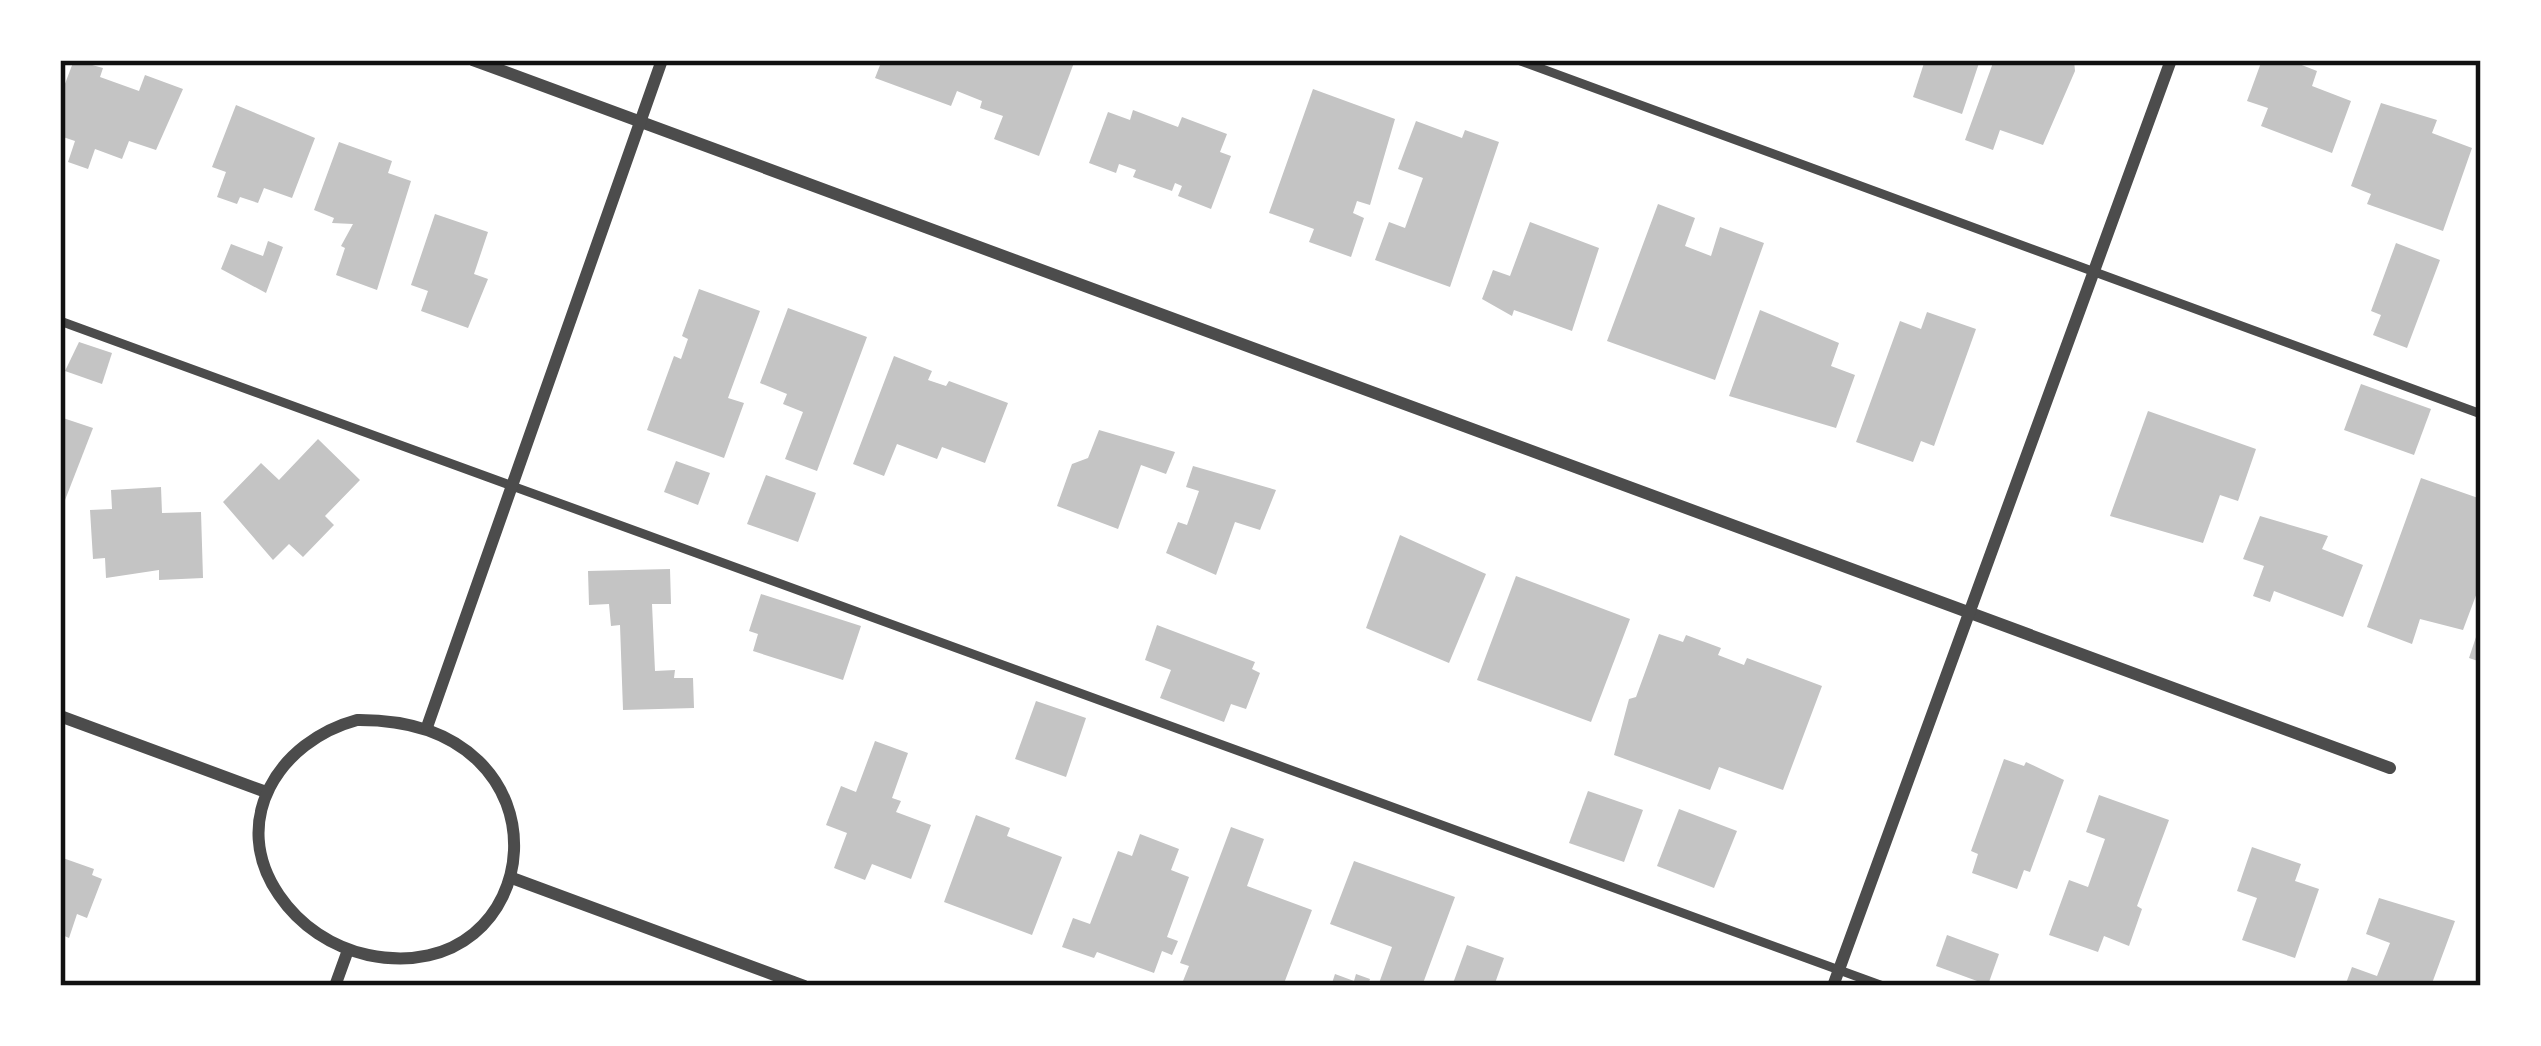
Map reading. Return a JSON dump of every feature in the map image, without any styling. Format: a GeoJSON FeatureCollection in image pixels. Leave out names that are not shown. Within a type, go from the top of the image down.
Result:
{"type":"FeatureCollection","features":[{"type":"Feature","properties":{"kind":"street"},"geometry":{"type":"LineString","coordinates":[[473,60],[2390,768]]}},
{"type":"Feature","properties":{"kind":"street"},"geometry":{"type":"LineString","coordinates":[[427,727],[662,60]]}},
{"type":"Feature","properties":{"kind":"street"},"geometry":{"type":"LineString","coordinates":[[1833,986],[2171,60]]}},
{"type":"Feature","properties":{"kind":"street"},"geometry":{"type":"LineString","coordinates":[[60,716],[266,792]]}},
{"type":"Feature","properties":{"kind":"street"},"geometry":{"type":"LineString","coordinates":[[397,720],[427,727],[481,761],[508,802],[516,834],[512,878],[494,913],[446,949],[416,957],[348,950],[314,932],[277,892],[260,846],[266,792],[292,753],[335,726],[397,720]]}},
{"type":"Feature","properties":{"kind":"street"},"geometry":{"type":"LineString","coordinates":[[512,878],[804,986]]}},
{"type":"Feature","properties":{"kind":"street"},"geometry":{"type":"LineString","coordinates":[[335,986],[348,950]]}},
{"type":"Feature","properties":{"kind":"lane"},"geometry":{"type":"LineString","coordinates":[[1518,60],[2481,414]]}},
{"type":"Feature","properties":{"kind":"lane"},"geometry":{"type":"LineString","coordinates":[[60,321],[1883,986]]}},
{"type":"Feature","properties":{"kind":"building"},"geometry":{"type":"Polygon","coordinates":[[[74,60],[103,68],[100,77],[139,91],[145,75],[183,89],[156,150],[129,141],[122,159],[95,149],[88,169],[68,162],[75,141],[60,136],[60,97],[74,60]]]}},
{"type":"Feature","properties":{"kind":"building"},"geometry":{"type":"Polygon","coordinates":[[[882,60],[1075,60],[1039,156],[994,139],[1003,116],[980,108],[982,101],[957,91],[951,106],[875,78],[882,60]]]}},
{"type":"Feature","properties":{"kind":"building"},"geometry":{"type":"Polygon","coordinates":[[[1925,60],[1980,60],[1962,114],[1913,97],[1925,60]]]}},
{"type":"Feature","properties":{"kind":"building"},"geometry":{"type":"Polygon","coordinates":[[[1994,60],[2074,60],[2075,71],[2043,145],[2000,130],[1993,150],[1965,140],[1994,60]]]}},
{"type":"Feature","properties":{"kind":"building"},"geometry":{"type":"Polygon","coordinates":[[[2262,60],[2289,60],[2317,71],[2312,86],[2351,101],[2332,153],[2261,126],[2268,108],[2247,101],[2262,60]]]}},
{"type":"Feature","properties":{"kind":"building"},"geometry":{"type":"Polygon","coordinates":[[[1313,89],[1395,119],[1370,205],[1357,201],[1353,213],[1364,218],[1351,257],[1309,242],[1314,229],[1269,213],[1313,89]]]}},
{"type":"Feature","properties":{"kind":"building"},"geometry":{"type":"Polygon","coordinates":[[[2381,103],[2437,120],[2432,133],[2472,148],[2443,231],[2367,204],[2371,194],[2351,186],[2381,103]]]}},
{"type":"Feature","properties":{"kind":"building"},"geometry":{"type":"Polygon","coordinates":[[[236,105],[315,138],[292,198],[264,188],[258,203],[240,197],[237,204],[217,197],[226,172],[212,167],[236,105]]]}},
{"type":"Feature","properties":{"kind":"building"},"geometry":{"type":"Polygon","coordinates":[[[1133,110],[1178,127],[1182,117],[1227,134],[1220,152],[1231,156],[1211,209],[1178,196],[1182,186],[1175,183],[1172,191],[1133,177],[1136,170],[1119,164],[1116,173],[1089,163],[1108,112],[1130,120],[1133,110]]]}},
{"type":"Feature","properties":{"kind":"building"},"geometry":{"type":"Polygon","coordinates":[[[1416,121],[1462,138],[1465,130],[1499,142],[1450,287],[1375,260],[1389,222],[1405,228],[1423,178],[1398,169],[1416,121]]]}},
{"type":"Feature","properties":{"kind":"building"},"geometry":{"type":"Polygon","coordinates":[[[339,142],[392,161],[388,173],[411,181],[377,290],[336,275],[345,248],[341,246],[353,224],[332,223],[334,218],[314,210],[339,142]]]}},
{"type":"Feature","properties":{"kind":"building"},"geometry":{"type":"Polygon","coordinates":[[[1658,204],[1695,218],[1685,246],[1711,256],[1720,227],[1764,243],[1715,380],[1607,341],[1658,204]]]}},
{"type":"Feature","properties":{"kind":"building"},"geometry":{"type":"Polygon","coordinates":[[[435,214],[488,232],[474,274],[488,279],[468,328],[421,311],[428,291],[411,285],[435,214]]]}},
{"type":"Feature","properties":{"kind":"building"},"geometry":{"type":"Polygon","coordinates":[[[1530,222],[1599,248],[1572,331],[1514,310],[1512,316],[1482,299],[1493,270],[1510,276],[1530,222]]]}},
{"type":"Feature","properties":{"kind":"building"},"geometry":{"type":"Polygon","coordinates":[[[268,241],[283,247],[266,293],[221,269],[231,244],[263,256],[268,241]]]}},
{"type":"Feature","properties":{"kind":"building"},"geometry":{"type":"Polygon","coordinates":[[[2396,243],[2440,260],[2407,348],[2373,335],[2381,315],[2371,311],[2396,243]]]}},
{"type":"Feature","properties":{"kind":"building"},"geometry":{"type":"Polygon","coordinates":[[[699,289],[760,311],[728,398],[744,403],[724,458],[647,430],[674,356],[681,359],[688,339],[682,336],[699,289]]]}},
{"type":"Feature","properties":{"kind":"building"},"geometry":{"type":"Polygon","coordinates":[[[788,308],[867,337],[817,471],[785,459],[803,412],[783,404],[787,394],[760,383],[788,308]]]}},
{"type":"Feature","properties":{"kind":"building"},"geometry":{"type":"Polygon","coordinates":[[[1760,310],[1839,343],[1831,366],[1855,375],[1836,428],[1729,396],[1760,310]]]}},
{"type":"Feature","properties":{"kind":"building"},"geometry":{"type":"Polygon","coordinates":[[[1927,312],[1976,329],[1934,446],[1921,441],[1913,462],[1856,442],[1900,321],[1921,329],[1927,312]]]}},
{"type":"Feature","properties":{"kind":"building"},"geometry":{"type":"Polygon","coordinates":[[[79,342],[112,353],[102,384],[65,371],[79,342]]]}},
{"type":"Feature","properties":{"kind":"building"},"geometry":{"type":"Polygon","coordinates":[[[894,356],[932,371],[928,380],[946,386],[949,381],[1008,403],[985,463],[942,447],[937,459],[897,444],[884,476],[853,464],[894,356]]]}},
{"type":"Feature","properties":{"kind":"building"},"geometry":{"type":"Polygon","coordinates":[[[2361,384],[2431,409],[2414,455],[2344,430],[2361,384]]]}},
{"type":"Feature","properties":{"kind":"building"},"geometry":{"type":"Polygon","coordinates":[[[2148,411],[2256,449],[2238,501],[2220,495],[2203,543],[2110,516],[2148,411]]]}},
{"type":"Feature","properties":{"kind":"building"},"geometry":{"type":"Polygon","coordinates":[[[60,417],[93,428],[60,513],[60,417]]]}},
{"type":"Feature","properties":{"kind":"building"},"geometry":{"type":"Polygon","coordinates":[[[1099,430],[1175,452],[1166,474],[1141,465],[1118,529],[1057,506],[1072,464],[1088,458],[1099,430]]]}},
{"type":"Feature","properties":{"kind":"building"},"geometry":{"type":"Polygon","coordinates":[[[318,439],[360,480],[325,516],[334,525],[303,557],[289,544],[273,560],[223,502],[261,463],[279,480],[318,439]]]}},
{"type":"Feature","properties":{"kind":"building"},"geometry":{"type":"Polygon","coordinates":[[[676,461],[710,473],[698,505],[664,492],[676,461]]]}},
{"type":"Feature","properties":{"kind":"building"},"geometry":{"type":"Polygon","coordinates":[[[1193,466],[1276,490],[1260,530],[1235,522],[1216,575],[1166,553],[1178,522],[1187,525],[1199,491],[1186,487],[1193,466]]]}},
{"type":"Feature","properties":{"kind":"building"},"geometry":{"type":"Polygon","coordinates":[[[766,475],[816,493],[798,542],[747,524],[766,475]]]}},
{"type":"Feature","properties":{"kind":"building"},"geometry":{"type":"Polygon","coordinates":[[[2421,478],[2481,499],[2481,582],[2463,630],[2420,619],[2412,644],[2367,627],[2421,478]]]}},
{"type":"Feature","properties":{"kind":"building"},"geometry":{"type":"Polygon","coordinates":[[[161,487],[162,513],[201,512],[203,578],[159,580],[159,570],[106,578],[105,558],[93,559],[90,510],[112,509],[111,490],[161,487]]]}},
{"type":"Feature","properties":{"kind":"building"},"geometry":{"type":"Polygon","coordinates":[[[2260,516],[2328,536],[2322,549],[2363,565],[2343,617],[2274,591],[2270,602],[2253,596],[2264,566],[2243,559],[2260,516]]]}},
{"type":"Feature","properties":{"kind":"building"},"geometry":{"type":"Polygon","coordinates":[[[1400,535],[1486,574],[1449,663],[1366,628],[1400,535]]]}},
{"type":"Feature","properties":{"kind":"building"},"geometry":{"type":"Polygon","coordinates":[[[670,569],[671,604],[652,604],[655,671],[675,670],[674,678],[693,678],[694,708],[623,710],[620,625],[611,626],[609,604],[589,605],[588,571],[670,569]]]}},
{"type":"Feature","properties":{"kind":"building"},"geometry":{"type":"Polygon","coordinates":[[[1516,576],[1630,619],[1591,722],[1477,680],[1516,576]]]}},
{"type":"Feature","properties":{"kind":"building"},"geometry":{"type":"Polygon","coordinates":[[[761,594],[861,626],[843,680],[753,651],[758,634],[749,631],[761,594]]]}},
{"type":"Feature","properties":{"kind":"building"},"geometry":{"type":"Polygon","coordinates":[[[1157,625],[1255,662],[1252,669],[1260,673],[1246,709],[1231,704],[1224,722],[1160,698],[1171,670],[1145,660],[1157,625]]]}},
{"type":"Feature","properties":{"kind":"building"},"geometry":{"type":"Polygon","coordinates":[[[2481,625],[2481,662],[2469,658],[2481,625]]]}},
{"type":"Feature","properties":{"kind":"building"},"geometry":{"type":"Polygon","coordinates":[[[1659,634],[1683,642],[1686,635],[1721,648],[1718,655],[1744,665],[1747,658],[1822,686],[1783,790],[1719,767],[1710,790],[1614,755],[1629,699],[1636,697],[1659,634]]]}},
{"type":"Feature","properties":{"kind":"building"},"geometry":{"type":"Polygon","coordinates":[[[1036,701],[1086,718],[1066,777],[1015,759],[1036,701]]]}},
{"type":"Feature","properties":{"kind":"building"},"geometry":{"type":"Polygon","coordinates":[[[875,741],[908,753],[892,798],[901,801],[896,812],[931,825],[911,879],[872,864],[865,880],[834,868],[847,833],[826,825],[841,786],[856,792],[875,741]]]}},
{"type":"Feature","properties":{"kind":"building"},"geometry":{"type":"Polygon","coordinates":[[[2004,759],[2024,766],[2026,762],[2064,780],[2030,872],[2024,870],[2017,889],[1972,873],[1978,854],[1971,851],[2004,759]]]}},
{"type":"Feature","properties":{"kind":"building"},"geometry":{"type":"Polygon","coordinates":[[[1588,791],[1643,810],[1624,862],[1569,843],[1588,791]]]}},
{"type":"Feature","properties":{"kind":"building"},"geometry":{"type":"Polygon","coordinates":[[[2099,795],[2169,820],[2137,906],[2142,909],[2129,946],[2104,936],[2098,952],[2049,935],[2069,880],[2088,887],[2105,839],[2086,832],[2099,795]]]}},
{"type":"Feature","properties":{"kind":"building"},"geometry":{"type":"Polygon","coordinates":[[[1679,809],[1737,831],[1714,888],[1657,866],[1679,809]]]}},
{"type":"Feature","properties":{"kind":"building"},"geometry":{"type":"Polygon","coordinates":[[[976,815],[1010,828],[1007,836],[1062,857],[1032,935],[944,902],[976,815]]]}},
{"type":"Feature","properties":{"kind":"building"},"geometry":{"type":"Polygon","coordinates":[[[1231,827],[1264,839],[1247,886],[1312,910],[1283,986],[1181,986],[1189,966],[1180,963],[1231,827]]]}},
{"type":"Feature","properties":{"kind":"building"},"geometry":{"type":"Polygon","coordinates":[[[1140,834],[1179,849],[1171,870],[1189,877],[1167,937],[1178,941],[1172,955],[1162,951],[1154,973],[1097,952],[1094,958],[1062,947],[1073,918],[1090,924],[1118,851],[1132,856],[1140,834]]]}},
{"type":"Feature","properties":{"kind":"building"},"geometry":{"type":"Polygon","coordinates":[[[2252,847],[2301,864],[2295,881],[2319,889],[2295,958],[2242,940],[2257,898],[2237,891],[2252,847]]]}},
{"type":"Feature","properties":{"kind":"building"},"geometry":{"type":"Polygon","coordinates":[[[60,857],[94,869],[92,875],[102,879],[87,918],[77,914],[69,938],[60,934],[60,857]]]}},
{"type":"Feature","properties":{"kind":"building"},"geometry":{"type":"Polygon","coordinates":[[[1354,861],[1455,897],[1422,986],[1378,986],[1392,947],[1330,924],[1354,861]]]}},
{"type":"Feature","properties":{"kind":"building"},"geometry":{"type":"Polygon","coordinates":[[[2379,898],[2455,921],[2431,986],[2345,986],[2352,967],[2377,976],[2390,943],[2366,934],[2379,898]]]}},
{"type":"Feature","properties":{"kind":"building"},"geometry":{"type":"Polygon","coordinates":[[[1947,935],[1999,954],[1988,985],[1936,966],[1947,935]]]}},
{"type":"Feature","properties":{"kind":"building"},"geometry":{"type":"Polygon","coordinates":[[[1467,945],[1504,958],[1494,986],[1452,986],[1467,945]]]}},
{"type":"Feature","properties":{"kind":"building"},"geometry":{"type":"Polygon","coordinates":[[[1335,974],[1354,981],[1356,974],[1370,979],[1368,986],[1331,986],[1335,974]]]}}]}
